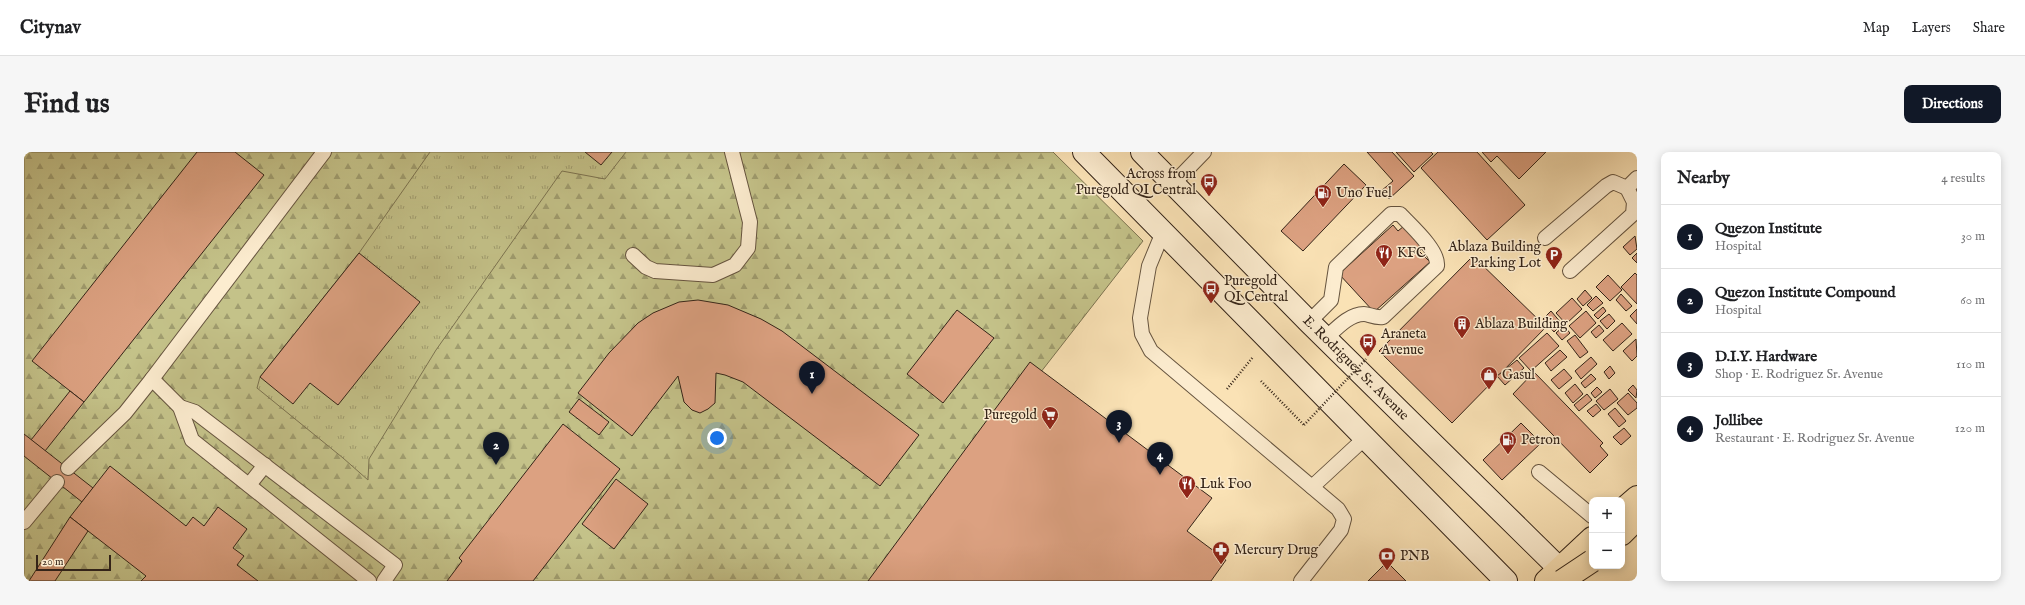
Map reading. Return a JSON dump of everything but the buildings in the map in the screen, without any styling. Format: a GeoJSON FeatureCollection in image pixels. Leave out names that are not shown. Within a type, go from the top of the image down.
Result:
{"type":"FeatureCollection","features":[{"type":"Feature","properties":{"kind":"main road"},"geometry":{"type":"LineString","coordinates":[[1084,152],[1506,581]]}},
{"type":"Feature","properties":{"kind":"main road","name":"E. Rodriguez Sr. Avenue"},"geometry":{"type":"LineString","coordinates":[[1146,153],[1309,322],[1563,579]]}},
{"type":"Feature","properties":{"kind":"main road"},"geometry":{"type":"LineString","coordinates":[[1625,507],[1637,497]]}},
{"type":"Feature","properties":{"kind":"main road"},"geometry":{"type":"LineString","coordinates":[[1623,533],[1637,519]]}},
{"type":"Feature","properties":{"kind":"main road"},"geometry":{"type":"LineString","coordinates":[[1563,579],[1589,542]]}},
{"type":"Feature","properties":{"kind":"main road"},"geometry":{"type":"LineString","coordinates":[[1563,579],[1589,563]]}},
{"type":"Feature","properties":{"kind":"main road"},"geometry":{"type":"LineString","coordinates":[[1563,579],[1589,566]]}},
{"type":"Feature","properties":{"kind":"lane"},"geometry":{"type":"LineString","coordinates":[[68,468],[125,413],[324,152]]}},
{"type":"Feature","properties":{"kind":"lane"},"geometry":{"type":"LineString","coordinates":[[633,255],[646,267],[655,271],[713,275],[735,265],[748,248],[750,222],[732,152]]}},
{"type":"Feature","properties":{"kind":"lane"},"geometry":{"type":"LineString","coordinates":[[1174,183],[1204,152]]}},
{"type":"Feature","properties":{"kind":"lane"},"geometry":{"type":"LineString","coordinates":[[1627,188],[1637,178]]}},
{"type":"Feature","properties":{"kind":"lane"},"geometry":{"type":"LineString","coordinates":[[1545,238],[1606,186],[1614,182],[1627,188],[1634,202],[1633,214],[1570,271]]}},
{"type":"Feature","properties":{"kind":"lane"},"geometry":{"type":"LineString","coordinates":[[1309,322],[1331,300],[1336,267],[1390,214],[1400,214],[1434,252],[1438,261],[1437,266],[1383,317],[1374,318],[1364,314],[1348,319],[1326,338]]}},
{"type":"Feature","properties":{"kind":"lane"},"geometry":{"type":"LineString","coordinates":[[1163,232],[1149,266],[1140,318],[1142,334],[1152,350],[1338,509],[1344,519],[1341,530],[1301,581]]}},
{"type":"Feature","properties":{"kind":"lane"},"geometry":{"type":"LineString","coordinates":[[152,379],[180,408],[192,440],[369,581]]}},
{"type":"Feature","properties":{"kind":"lane"},"geometry":{"type":"LineString","coordinates":[[180,408],[196,412],[395,564],[384,581]]}},
{"type":"Feature","properties":{"kind":"lane"},"geometry":{"type":"LineString","coordinates":[[1312,487],[1365,438]]}},
{"type":"Feature","properties":{"kind":"lane"},"geometry":{"type":"LineString","coordinates":[[249,485],[265,465]]}},
{"type":"Feature","properties":{"kind":"lane"},"geometry":{"type":"LineString","coordinates":[[1539,472],[1589,514]]}},
{"type":"Feature","properties":{"kind":"lane"},"geometry":{"type":"LineString","coordinates":[[24,522],[57,482]]}},
{"type":"Feature","properties":{"kind":"path"},"geometry":{"type":"LineString","coordinates":[[1230,386],[1253,356]]}},
{"type":"Feature","properties":{"kind":"path"},"geometry":{"type":"LineString","coordinates":[[1261,381],[1304,425],[1366,359]]}},
{"type":"Feature","properties":{"kind":"green space"},"geometry":{"type":"Polygon","coordinates":[[[24,152],[430,152],[359,253],[260,377],[257,388],[368,480],[369,459],[436,350],[562,171],[605,179],[626,152],[1053,152],[1143,241],[878,581],[24,581],[24,152]]]}},
{"type":"Feature","properties":{"kind":"green space"},"geometry":{"type":"Polygon","coordinates":[[[348,152],[692,152],[390,536],[180,374],[348,152]]]}},
{"type":"Feature","properties":{"kind":"place","name":"Across from Puregold QI Central"},"geometry":{"type":"Point","coordinates":[1209,197]}},
{"type":"Feature","properties":{"kind":"place","name":"Uno Fuel"},"geometry":{"type":"Point","coordinates":[1323,208]}},
{"type":"Feature","properties":{"kind":"place","name":"KFC"},"geometry":{"type":"Point","coordinates":[1384,268]}},
{"type":"Feature","properties":{"kind":"place","name":"Ablaza Building Parking Lot"},"geometry":{"type":"Point","coordinates":[1554,270]}},
{"type":"Feature","properties":{"kind":"place","name":"Puregold QI Central"},"geometry":{"type":"Point","coordinates":[1211,304]}},
{"type":"Feature","properties":{"kind":"place","name":"Ablaza Building"},"geometry":{"type":"Point","coordinates":[1462,339]}},
{"type":"Feature","properties":{"kind":"place","name":"Araneta Avenue"},"geometry":{"type":"Point","coordinates":[1368,357]}},
{"type":"Feature","properties":{"kind":"place","name":"Gasul"},"geometry":{"type":"Point","coordinates":[1489,390]}},
{"type":"Feature","properties":{"kind":"place","name":"Quezon Institute"},"geometry":{"type":"Point","coordinates":[812,394]}},
{"type":"Feature","properties":{"kind":"place","name":"Puregold"},"geometry":{"type":"Point","coordinates":[1050,430]}},
{"type":"Feature","properties":{"kind":"place","name":"D.I.Y. Hardware"},"geometry":{"type":"Point","coordinates":[1119,443]}},
{"type":"Feature","properties":{"kind":"place","name":"Petron"},"geometry":{"type":"Point","coordinates":[1508,455]}},
{"type":"Feature","properties":{"kind":"place","name":"Quezon Institute Compound"},"geometry":{"type":"Point","coordinates":[496,465]}},
{"type":"Feature","properties":{"kind":"place","name":"Jollibee"},"geometry":{"type":"Point","coordinates":[1160,475]}},
{"type":"Feature","properties":{"kind":"place","name":"Luk Foo"},"geometry":{"type":"Point","coordinates":[1187,499]}},
{"type":"Feature","properties":{"kind":"place","name":"Mercury Drug"},"geometry":{"type":"Point","coordinates":[1221,565]}},
{"type":"Feature","properties":{"kind":"place","name":"PNB"},"geometry":{"type":"Point","coordinates":[1387,571]}}]}
